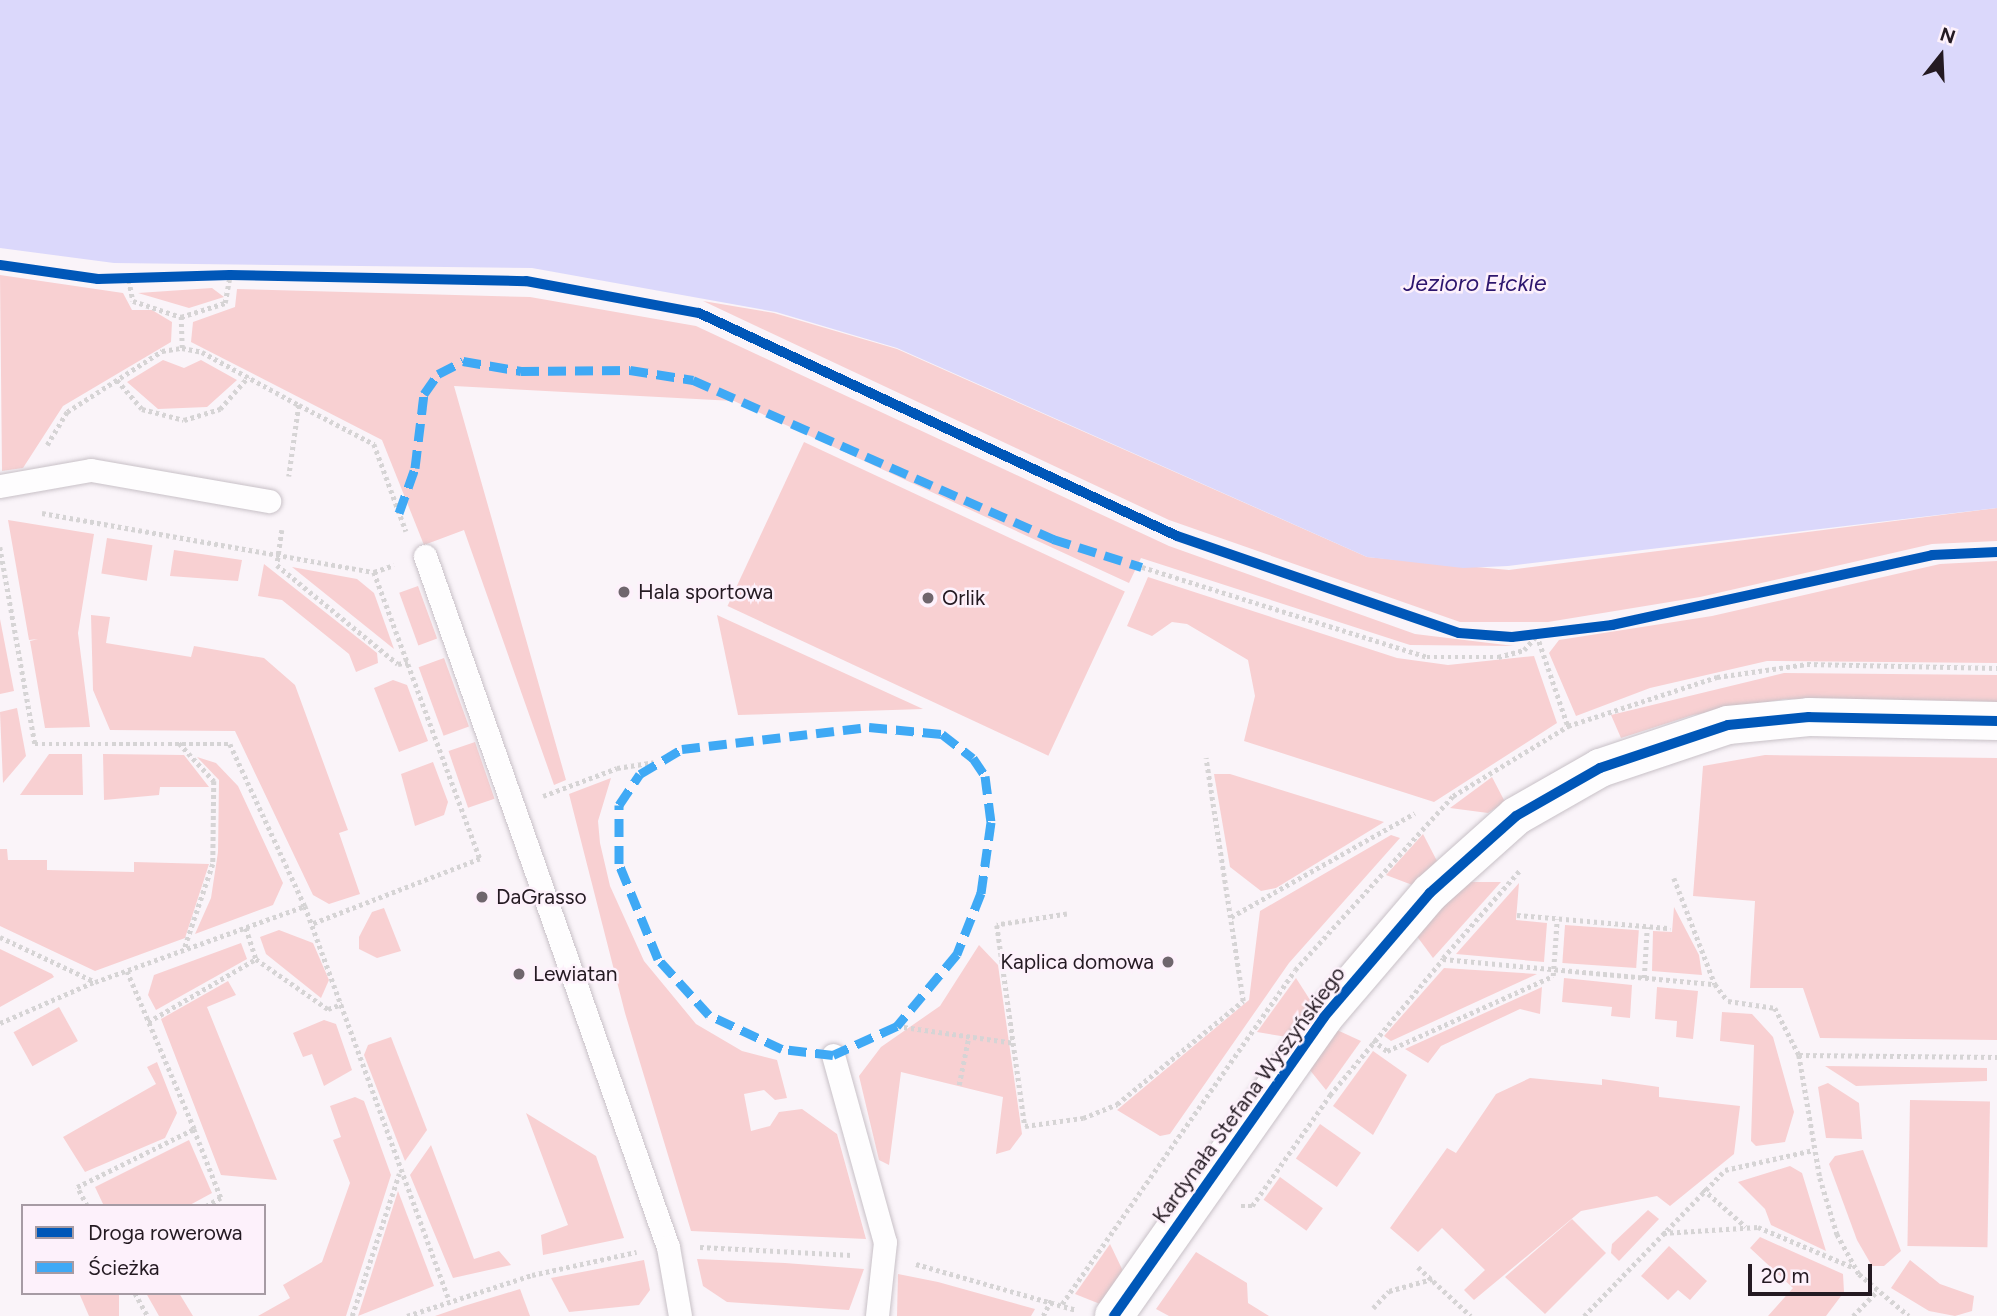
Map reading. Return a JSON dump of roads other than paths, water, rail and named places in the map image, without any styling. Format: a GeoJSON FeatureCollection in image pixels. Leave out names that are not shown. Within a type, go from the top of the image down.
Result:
{"type":"FeatureCollection","features":[{"type":"Feature","properties":{"kind":"street","name":"Kardynała Stefana Wyszyńskiego"},"geometry":{"type":"LineString","coordinates":[[1114,1316],[1324,1017],[1430,893],[1516,816],[1600,768],[1728,725],[1808,717],[1997,720]]}},
{"type":"Feature","properties":{"kind":"lane"},"geometry":{"type":"LineString","coordinates":[[0,486],[91,470],[269,501]]}},
{"type":"Feature","properties":{"kind":"lane"},"geometry":{"type":"LineString","coordinates":[[425,556],[516,806],[668,1247],[680,1316]]}},
{"type":"Feature","properties":{"kind":"lane"},"geometry":{"type":"LineString","coordinates":[[834,1055],[886,1258],[877,1316]]}},
{"type":"Feature","properties":{"kind":"water","name":"Jezioro Ełckie"},"geometry":{"type":"Polygon","coordinates":[[[0,0],[1997,0],[1997,508],[1508,566],[1463,568],[1367,557],[897,348],[776,312],[532,268],[114,263],[0,248],[0,0]]]}},
{"type":"Feature","properties":{"kind":"place","name":"Hala sportowa"},"geometry":{"type":"Point","coordinates":[624,592]}},
{"type":"Feature","properties":{"kind":"place","name":"Orlik"},"geometry":{"type":"Point","coordinates":[928,598]}},
{"type":"Feature","properties":{"kind":"place","name":"DaGrasso"},"geometry":{"type":"Point","coordinates":[482,897]}},
{"type":"Feature","properties":{"kind":"place","name":"Kaplica domowa"},"geometry":{"type":"Point","coordinates":[1168,962]}},
{"type":"Feature","properties":{"kind":"place","name":"Lewiatan"},"geometry":{"type":"Point","coordinates":[519,974]}}]}
